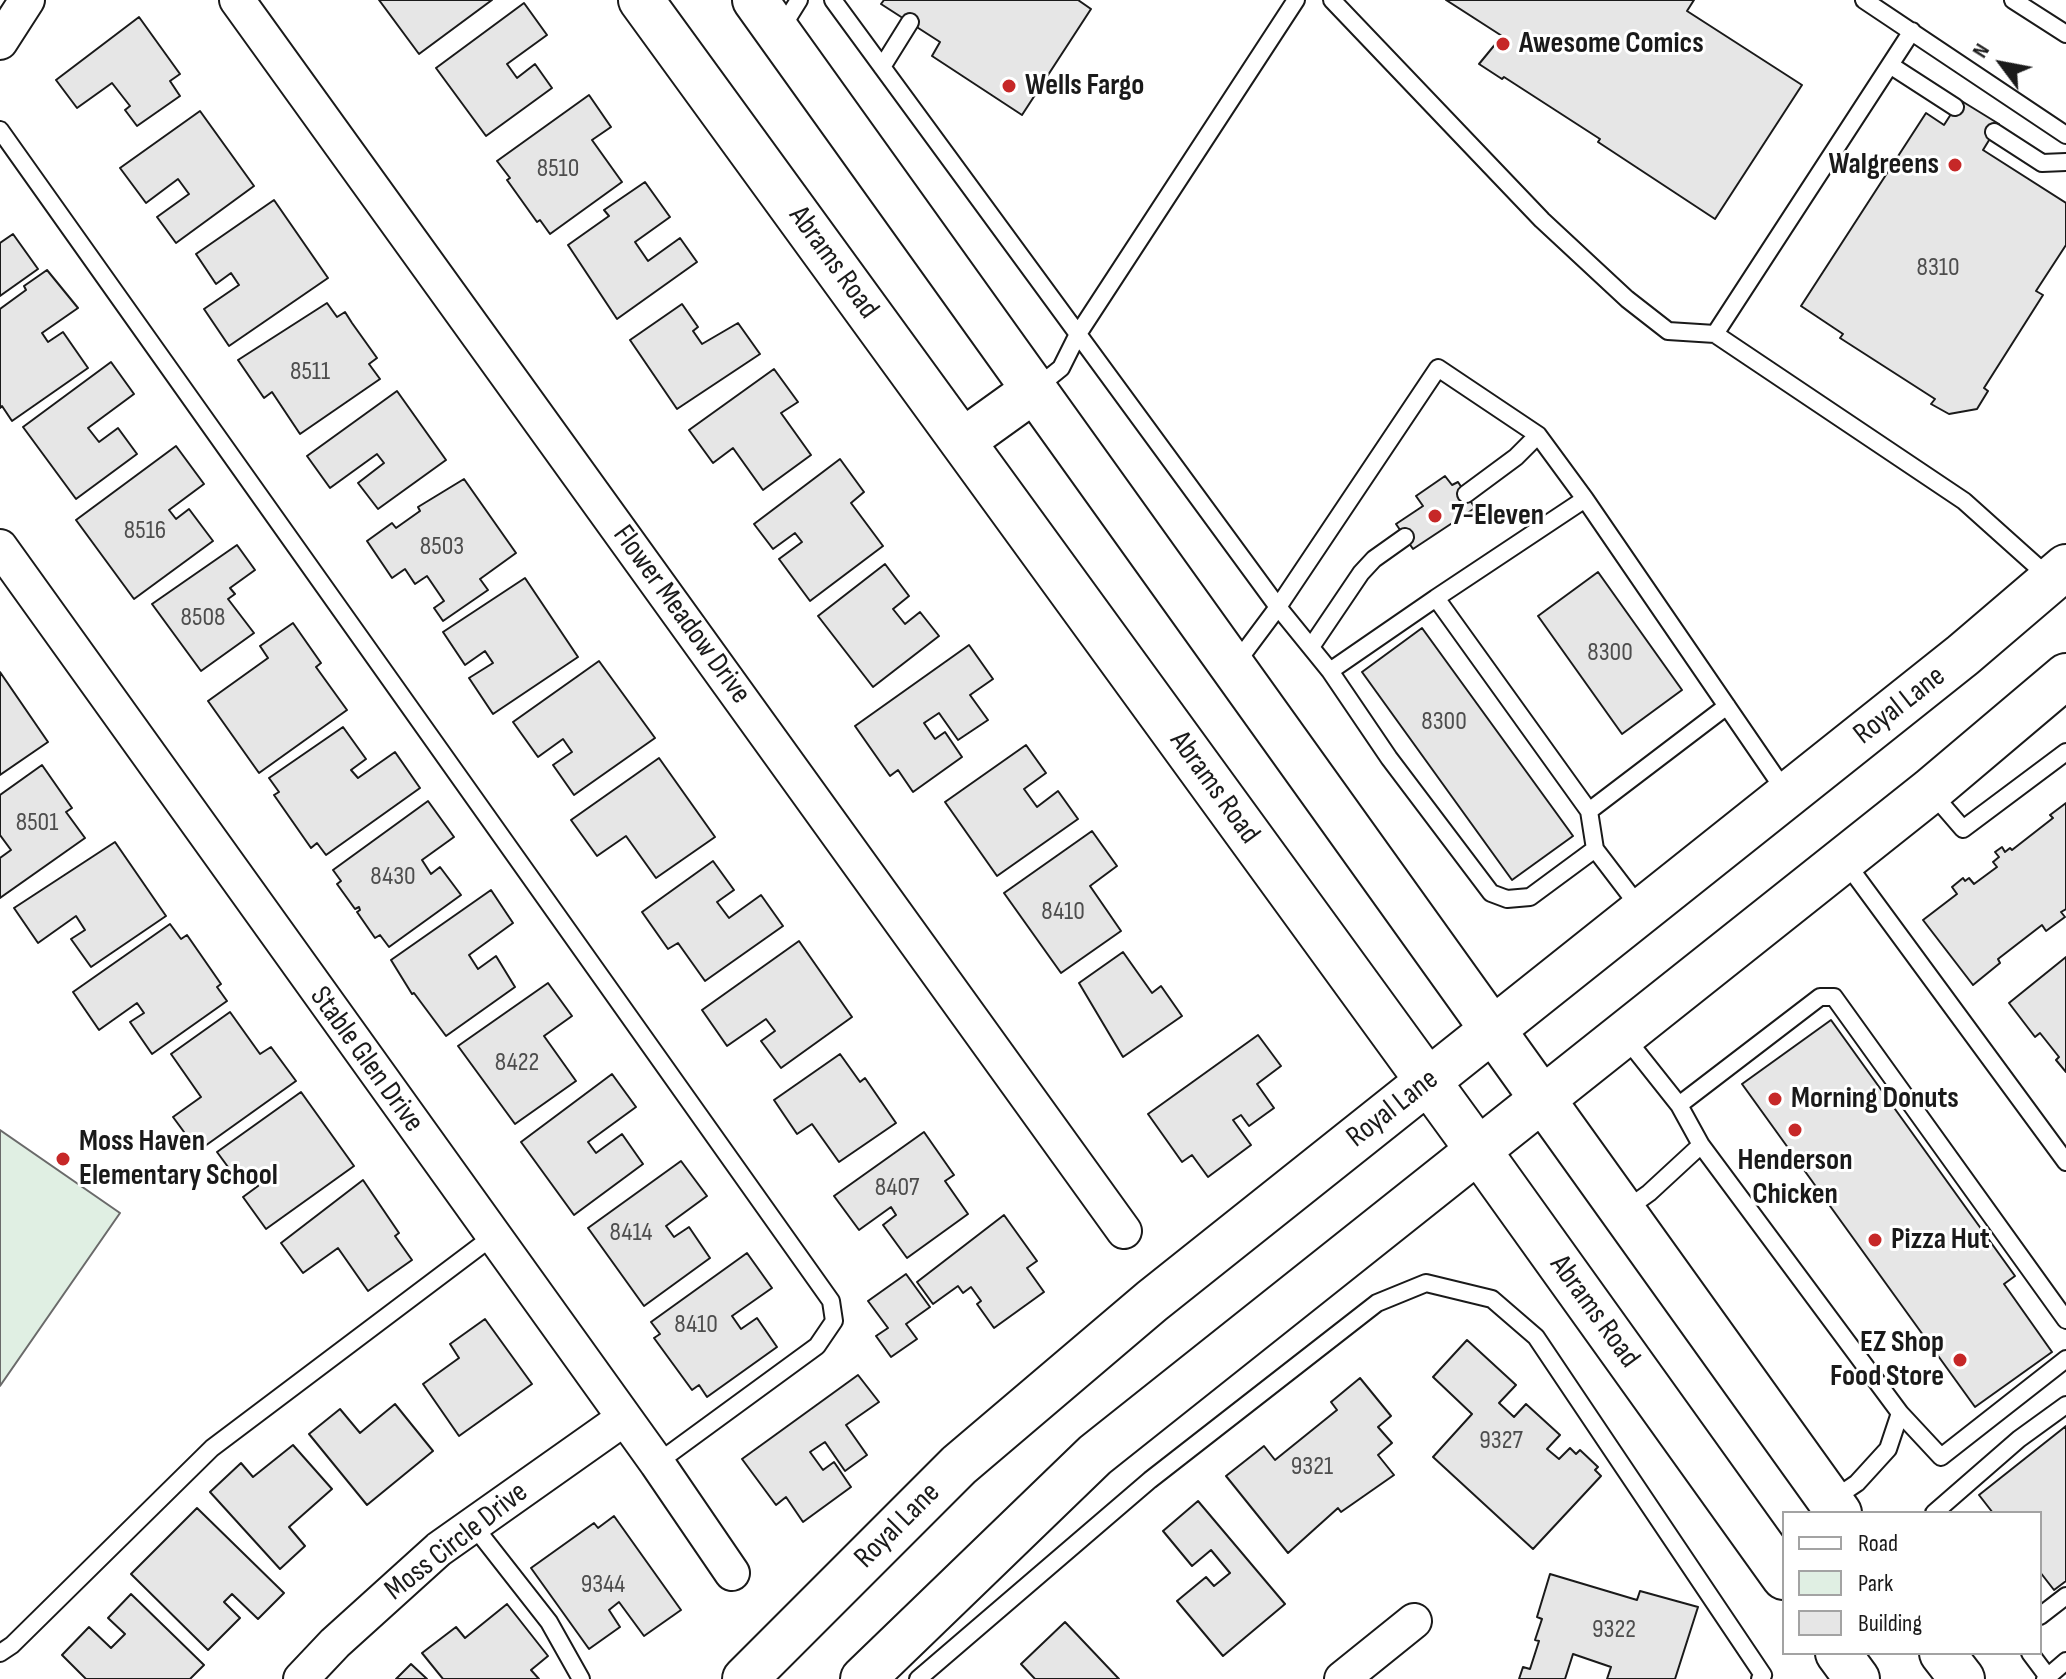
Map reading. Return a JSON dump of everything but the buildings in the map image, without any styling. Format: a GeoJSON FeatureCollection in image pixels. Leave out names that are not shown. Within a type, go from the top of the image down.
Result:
{"type":"FeatureCollection","features":[{"type":"Feature","properties":{"kind":"main road","name":"Abrams Road"},"geometry":{"type":"LineString","coordinates":[[641,0],[1428,1081],[1782,1574]]}},
{"type":"Feature","properties":{"kind":"main road"},"geometry":{"type":"LineString","coordinates":[[777,11],[1034,390],[1835,1507]]}},
{"type":"Feature","properties":{"kind":"main road"},"geometry":{"type":"LineString","coordinates":[[963,441],[1034,390]]}},
{"type":"Feature","properties":{"kind":"main road","name":"Royal Lane"},"geometry":{"type":"LineString","coordinates":[[745,1679],[959,1465],[1152,1301],[2062,579]]}},
{"type":"Feature","properties":{"kind":"main road"},"geometry":{"type":"LineString","coordinates":[[863,1679],[1095,1455],[1930,791],[2066,676]]}},
{"type":"Feature","properties":{"kind":"main road"},"geometry":{"type":"LineString","coordinates":[[1839,1655],[1857,1679]]}},
{"type":"Feature","properties":{"kind":"main road"},"geometry":{"type":"LineString","coordinates":[[1944,1655],[1962,1679]]}},
{"type":"Feature","properties":{"kind":"street"},"geometry":{"type":"LineString","coordinates":[[0,42],[27,0]]}},
{"type":"Feature","properties":{"kind":"street","name":"Flower Meadow Drive"},"geometry":{"type":"LineString","coordinates":[[237,0],[1124,1231]]}},
{"type":"Feature","properties":{"kind":"street","name":"Stable Glen Drive"},"geometry":{"type":"LineString","coordinates":[[0,547],[657,1463],[732,1573]]}},
{"type":"Feature","properties":{"kind":"street","name":"Moss Circle Drive"},"geometry":{"type":"LineString","coordinates":[[301,1679],[335,1643],[439,1549],[623,1419]]}},
{"type":"Feature","properties":{"kind":"street"},"geometry":{"type":"LineString","coordinates":[[1342,1679],[1414,1621]]}},
{"type":"Feature","properties":{"kind":"lane"},"geometry":{"type":"LineString","coordinates":[[833,0],[1491,893],[1507,899],[1530,897],[1595,849]]}},
{"type":"Feature","properties":{"kind":"lane"},"geometry":{"type":"LineString","coordinates":[[1034,390],[1061,368],[1078,334],[1296,0]]}},
{"type":"Feature","properties":{"kind":"lane"},"geometry":{"type":"LineString","coordinates":[[1332,0],[1542,220],[1627,299],[1668,331],[1715,334],[1964,501],[2062,579]]}},
{"type":"Feature","properties":{"kind":"lane"},"geometry":{"type":"LineString","coordinates":[[1864,0],[2066,135]]}},
{"type":"Feature","properties":{"kind":"lane"},"geometry":{"type":"LineString","coordinates":[[2013,0],[2066,34]]}},
{"type":"Feature","properties":{"kind":"lane"},"geometry":{"type":"LineString","coordinates":[[882,67],[910,22]]}},
{"type":"Feature","properties":{"kind":"lane"},"geometry":{"type":"LineString","coordinates":[[1715,334],[1912,31]]}},
{"type":"Feature","properties":{"kind":"lane"},"geometry":{"type":"LineString","coordinates":[[1890,65],[1955,107]]}},
{"type":"Feature","properties":{"kind":"lane"},"geometry":{"type":"LineString","coordinates":[[0,130],[831,1301],[834,1321],[817,1346],[657,1463]]}},
{"type":"Feature","properties":{"kind":"lane"},"geometry":{"type":"LineString","coordinates":[[1994,132],[2042,163],[2066,162]]}},
{"type":"Feature","properties":{"kind":"lane"},"geometry":{"type":"LineString","coordinates":[[1233,667],[1278,607],[1438,368],[1538,435],[1788,795]]}},
{"type":"Feature","properties":{"kind":"lane"},"geometry":{"type":"LineString","coordinates":[[1466,494],[1516,457],[1538,435]]}},
{"type":"Feature","properties":{"kind":"lane"},"geometry":{"type":"LineString","coordinates":[[1330,671],[1585,499]]}},
{"type":"Feature","properties":{"kind":"lane"},"geometry":{"type":"LineString","coordinates":[[1311,647],[1361,573],[1374,559],[1405,537]]}},
{"type":"Feature","properties":{"kind":"lane"},"geometry":{"type":"LineString","coordinates":[[1436,598],[1589,811],[1595,849],[1642,911]]}},
{"type":"Feature","properties":{"kind":"lane"},"geometry":{"type":"LineString","coordinates":[[1589,811],[1727,706]]}},
{"type":"Feature","properties":{"kind":"lane"},"geometry":{"type":"LineString","coordinates":[[1930,791],[1963,829],[2066,752]]}},
{"type":"Feature","properties":{"kind":"lane"},"geometry":{"type":"LineString","coordinates":[[1843,859],[2066,1162]]}},
{"type":"Feature","properties":{"kind":"lane"},"geometry":{"type":"LineString","coordinates":[[1679,1105],[1820,997],[1834,997],[2066,1320]]}},
{"type":"Feature","properties":{"kind":"lane"},"geometry":{"type":"LineString","coordinates":[[1623,1035],[1679,1105],[1701,1145],[1900,1413],[1941,1457],[2066,1359]]}},
{"type":"Feature","properties":{"kind":"lane"},"geometry":{"type":"LineString","coordinates":[[1622,1212],[1649,1193],[1701,1145]]}},
{"type":"Feature","properties":{"kind":"lane"},"geometry":{"type":"LineString","coordinates":[[0,1653],[212,1448],[492,1237]]}},
{"type":"Feature","properties":{"kind":"lane"},"geometry":{"type":"LineString","coordinates":[[918,1679],[1150,1480],[1377,1303],[1426,1283],[1492,1299],[1536,1337],[1763,1678]]}},
{"type":"Feature","properties":{"kind":"lane"},"geometry":{"type":"LineString","coordinates":[[1936,1511],[2019,1439],[2066,1405]]}},
{"type":"Feature","properties":{"kind":"lane"},"geometry":{"type":"LineString","coordinates":[[1835,1507],[1888,1449],[1900,1413]]}},
{"type":"Feature","properties":{"kind":"lane"},"geometry":{"type":"LineString","coordinates":[[473,1525],[549,1622],[581,1679]]}},
{"type":"Feature","properties":{"kind":"lane"},"geometry":{"type":"LineString","coordinates":[[2042,1614],[2066,1596]]}},
{"type":"Feature","properties":{"kind":"lane"},"geometry":{"type":"LineString","coordinates":[[2031,1655],[2046,1678],[2066,1661]]}},
{"type":"Feature","properties":{"kind":"green space"},"geometry":{"type":"Polygon","coordinates":[[[0,1130],[120,1213],[0,1386],[0,1130]]]}},
{"type":"Feature","properties":{"kind":"place","name":"Awesome Comics"},"geometry":{"type":"Point","coordinates":[1503,44]}},
{"type":"Feature","properties":{"kind":"place","name":"Wells Fargo"},"geometry":{"type":"Point","coordinates":[1009,86]}},
{"type":"Feature","properties":{"kind":"place","name":"Walgreens"},"geometry":{"type":"Point","coordinates":[1955,165]}},
{"type":"Feature","properties":{"kind":"place","name":"7-Eleven"},"geometry":{"type":"Point","coordinates":[1435,516]}},
{"type":"Feature","properties":{"kind":"place","name":"Morning Donuts"},"geometry":{"type":"Point","coordinates":[1775,1099]}},
{"type":"Feature","properties":{"kind":"place","name":"Henderson Chicken"},"geometry":{"type":"Point","coordinates":[1795,1130]}},
{"type":"Feature","properties":{"kind":"place","name":"Moss Haven Elementary School"},"geometry":{"type":"Point","coordinates":[63,1159]}},
{"type":"Feature","properties":{"kind":"place","name":"Pizza Hut"},"geometry":{"type":"Point","coordinates":[1875,1240]}},
{"type":"Feature","properties":{"kind":"place","name":"EZ Shop Food Store"},"geometry":{"type":"Point","coordinates":[1960,1360]}}]}
